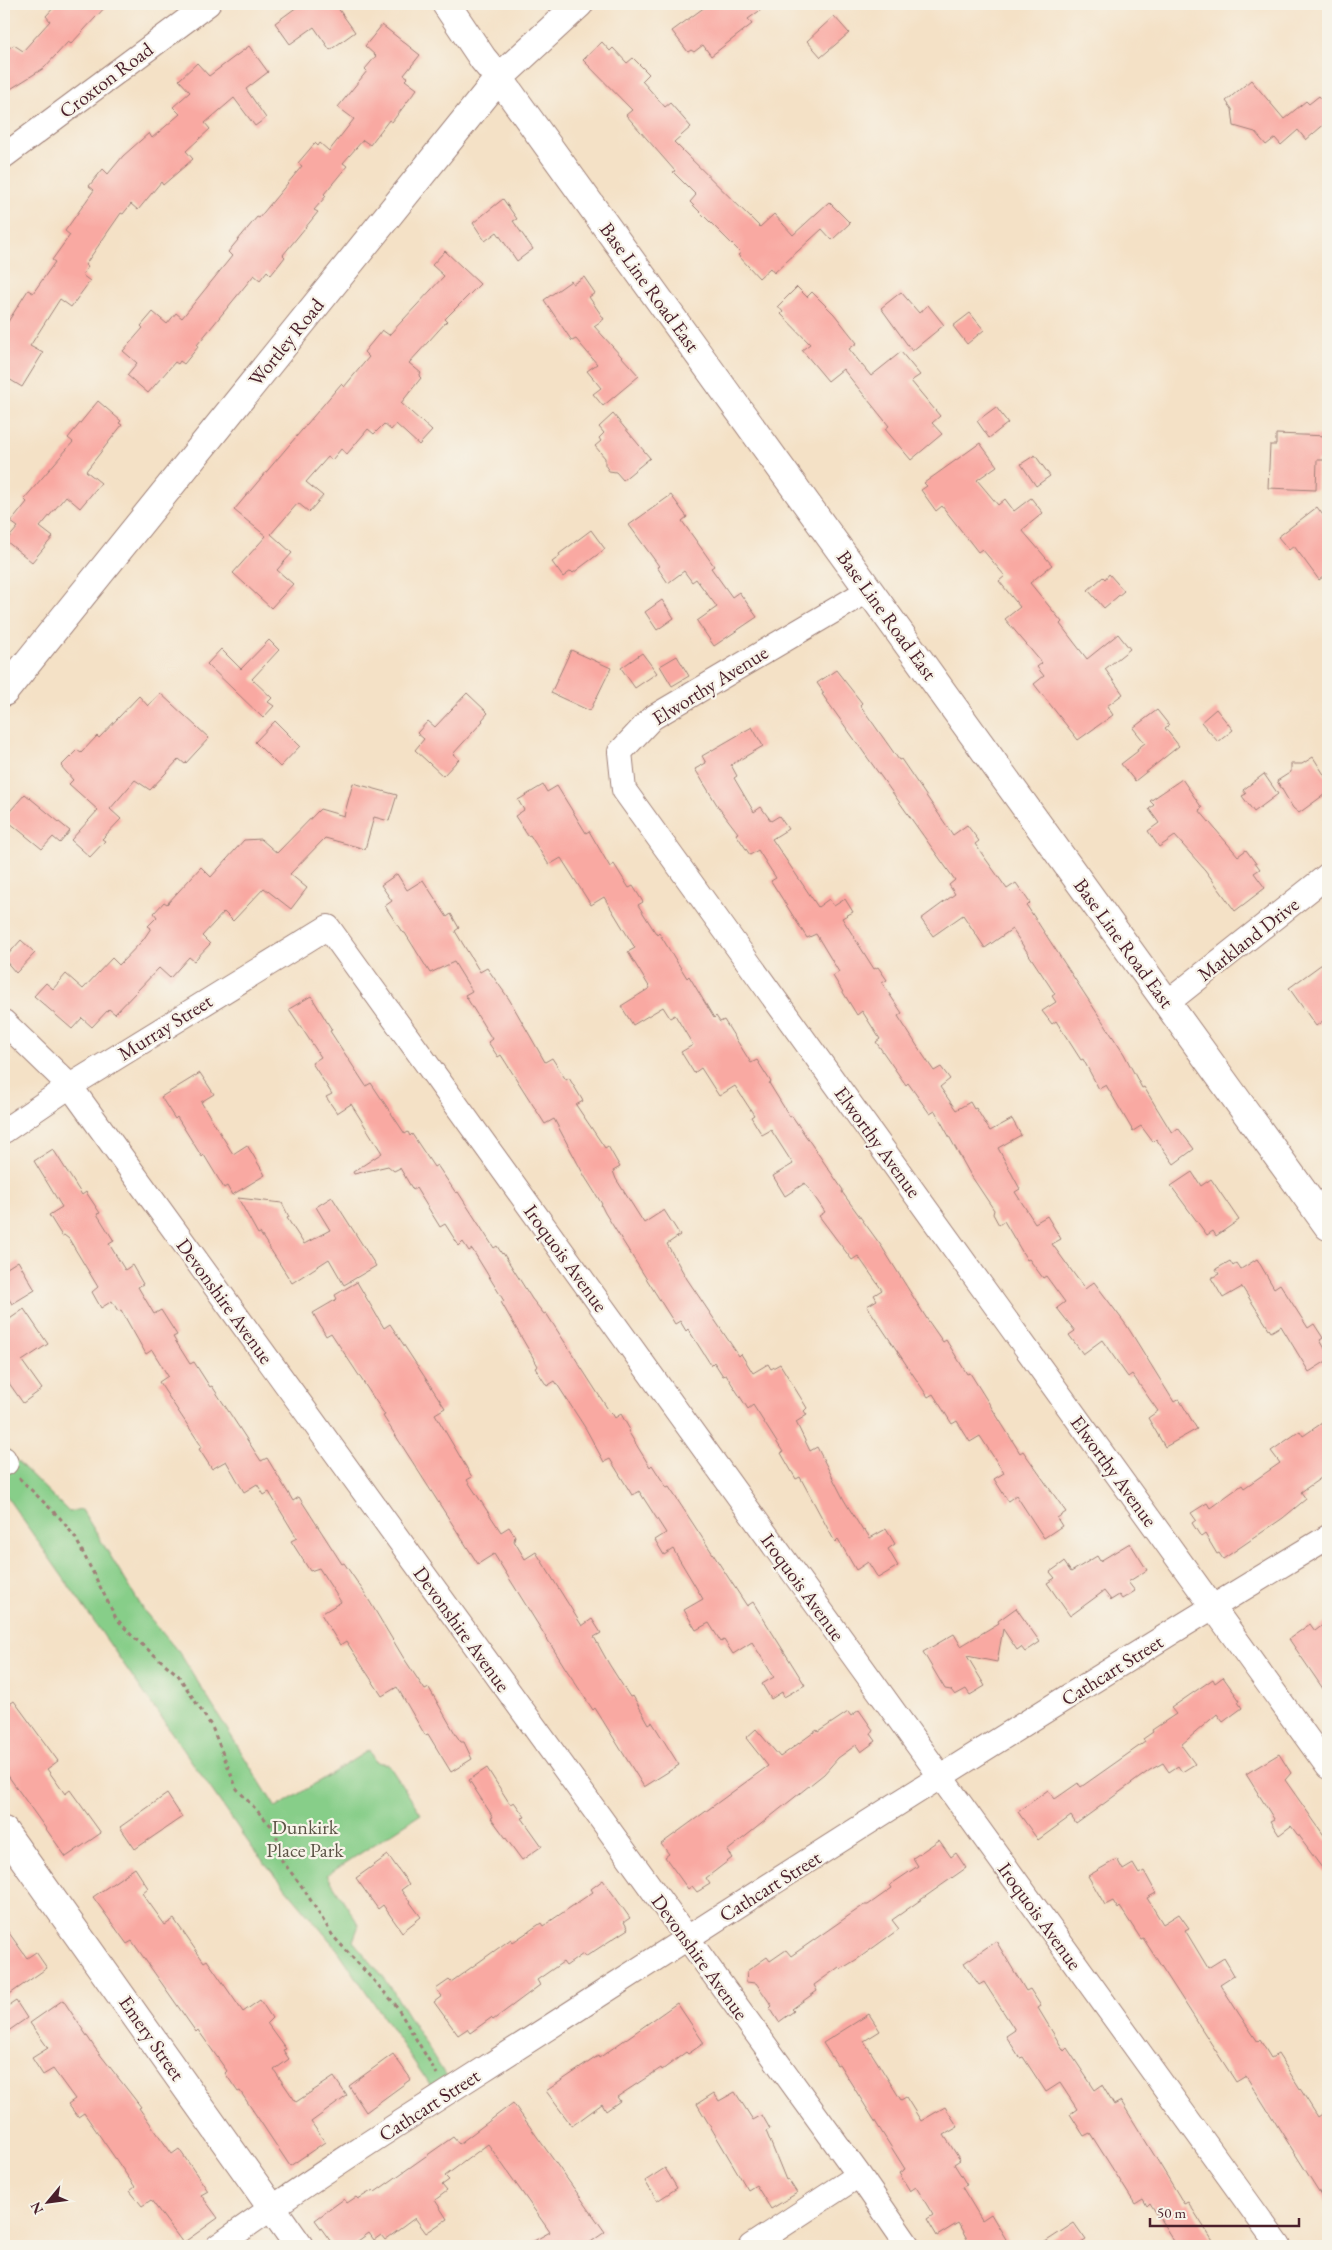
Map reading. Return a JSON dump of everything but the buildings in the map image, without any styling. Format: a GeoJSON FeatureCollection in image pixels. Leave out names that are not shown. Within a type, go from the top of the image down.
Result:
{"type":"FeatureCollection","features":[{"type":"Feature","properties":{"kind":"street","name":"Base Line Road East"},"geometry":{"type":"LineString","coordinates":[[446,4],[483,58],[1328,1226]]}},
{"type":"Feature","properties":{"kind":"street","name":"Wortley Road"},"geometry":{"type":"LineString","coordinates":[[4,692],[499,78],[579,4]]}},
{"type":"Feature","properties":{"kind":"street","name":"Croxton Road"},"geometry":{"type":"LineString","coordinates":[[4,156],[195,8]]}},
{"type":"Feature","properties":{"kind":"street","name":"Elworthy Avenue"},"geometry":{"type":"LineString","coordinates":[[869,590],[652,718],[620,752],[624,790],[1328,1767]]}},
{"type":"Feature","properties":{"kind":"street","name":"Markland Drive"},"geometry":{"type":"LineString","coordinates":[[1167,1003],[1328,875]]}},
{"type":"Feature","properties":{"kind":"street","name":"Murray Street"},"geometry":{"type":"LineString","coordinates":[[4,1131],[70,1086],[328,927]]}},
{"type":"Feature","properties":{"kind":"street","name":"Iroquois Avenue"},"geometry":{"type":"LineString","coordinates":[[328,927],[1279,2246]]}},
{"type":"Feature","properties":{"kind":"street","name":"Devonshire Avenue"},"geometry":{"type":"LineString","coordinates":[[4,1022],[70,1086],[686,1939],[859,2175],[908,2246]]}},
{"type":"Feature","properties":{"kind":"street","name":"Cathcart Street"},"geometry":{"type":"LineString","coordinates":[[218,2246],[272,2208],[686,1939],[1213,1607],[1328,1537]]}},
{"type":"Feature","properties":{"kind":"street","name":"Emery Street"},"geometry":{"type":"LineString","coordinates":[[4,1831],[299,2246]]}},
{"type":"Feature","properties":{"kind":"street"},"geometry":{"type":"LineString","coordinates":[[751,2246],[859,2175]]}},
{"type":"Feature","properties":{"kind":"path"},"geometry":{"type":"LineString","coordinates":[[5,1461],[60,1518],[75,1537],[116,1618],[134,1637],[178,1675],[212,1727],[237,1789],[276,1831],[280,1858],[304,1888],[333,1936],[395,2004],[448,2093]]}},
{"type":"Feature","properties":{"kind":"green space","name":"Dunkirk Place Park"},"geometry":{"type":"Polygon","coordinates":[[[4,1442],[14,1458],[69,1512],[82,1510],[145,1612],[181,1655],[276,1808],[369,1750],[375,1762],[388,1764],[421,1814],[327,1875],[359,1925],[353,1941],[386,1980],[447,2078],[432,2088],[337,1949],[253,1849],[4,1493],[4,1442]]]}}]}
